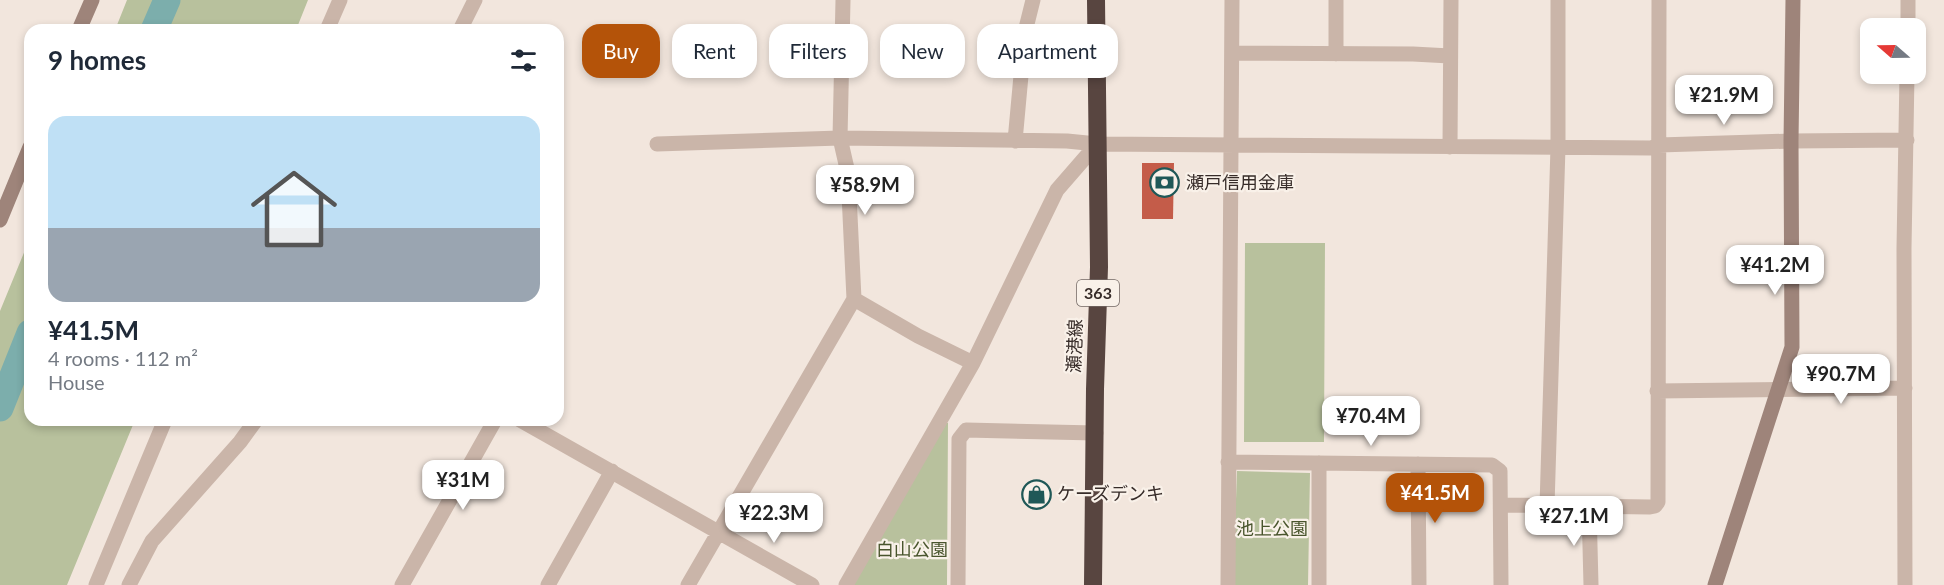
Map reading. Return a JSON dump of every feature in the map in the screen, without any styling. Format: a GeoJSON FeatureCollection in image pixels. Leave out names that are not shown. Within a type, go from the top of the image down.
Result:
{"type":"FeatureCollection","features":[{"type":"Feature","properties":{"kind":"highway","name":"瀬港線"},"geometry":{"type":"LineString","coordinates":[[1094,585],[1095,388],[1099,267],[1096,0]]}},
{"type":"Feature","properties":{"kind":"street"},"geometry":{"type":"LineString","coordinates":[[82,24],[92,0]]}},
{"type":"Feature","properties":{"kind":"street"},"geometry":{"type":"LineString","coordinates":[[330,24],[340,0]]}},
{"type":"Feature","properties":{"kind":"street"},"geometry":{"type":"LineString","coordinates":[[463,24],[475,0]]}},
{"type":"Feature","properties":{"kind":"street"},"geometry":{"type":"LineString","coordinates":[[688,585],[854,299],[848,173],[840,138],[843,0]]}},
{"type":"Feature","properties":{"kind":"street"},"geometry":{"type":"LineString","coordinates":[[1015,141],[1025,32],[1033,0]]}},
{"type":"Feature","properties":{"kind":"street"},"geometry":{"type":"LineString","coordinates":[[1228,585],[1232,0]]}},
{"type":"Feature","properties":{"kind":"street"},"geometry":{"type":"LineString","coordinates":[[1336,0],[1336,54]]}},
{"type":"Feature","properties":{"kind":"street"},"geometry":{"type":"LineString","coordinates":[[1450,0],[1450,147]]}},
{"type":"Feature","properties":{"kind":"street"},"geometry":{"type":"LineString","coordinates":[[1547,506],[1558,147],[1558,0]]}},
{"type":"Feature","properties":{"kind":"street"},"geometry":{"type":"LineString","coordinates":[[1501,505],[1655,506],[1658,502],[1659,0]]}},
{"type":"Feature","properties":{"kind":"street"},"geometry":{"type":"LineString","coordinates":[[1715,585],[1791,347],[1793,0]]}},
{"type":"Feature","properties":{"kind":"street"},"geometry":{"type":"LineString","coordinates":[[1908,0],[1908,18]]}},
{"type":"Feature","properties":{"kind":"street"},"geometry":{"type":"LineString","coordinates":[[1232,53],[1450,56]]}},
{"type":"Feature","properties":{"kind":"street"},"geometry":{"type":"LineString","coordinates":[[1905,585],[1904,248],[1907,84]]}},
{"type":"Feature","properties":{"kind":"street"},"geometry":{"type":"LineString","coordinates":[[657,144],[840,138],[1067,141],[1097,144],[1651,148],[1659,145],[1907,140]]}},
{"type":"Feature","properties":{"kind":"street"},"geometry":{"type":"LineString","coordinates":[[846,585],[973,363],[1057,190],[1097,144]]}},
{"type":"Feature","properties":{"kind":"street"},"geometry":{"type":"LineString","coordinates":[[0,220],[24,162]]}},
{"type":"Feature","properties":{"kind":"street"},"geometry":{"type":"LineString","coordinates":[[854,299],[918,336],[973,363]]}},
{"type":"Feature","properties":{"kind":"street"},"geometry":{"type":"LineString","coordinates":[[1658,391],[1905,388]]}},
{"type":"Feature","properties":{"kind":"street"},"geometry":{"type":"LineString","coordinates":[[96,585],[162,426]]}},
{"type":"Feature","properties":{"kind":"street"},"geometry":{"type":"LineString","coordinates":[[129,585],[152,541],[252,426]]}},
{"type":"Feature","properties":{"kind":"street"},"geometry":{"type":"LineString","coordinates":[[402,585],[492,426]]}},
{"type":"Feature","properties":{"kind":"street"},"geometry":{"type":"LineString","coordinates":[[531,426],[812,585]]}},
{"type":"Feature","properties":{"kind":"street"},"geometry":{"type":"LineString","coordinates":[[958,585],[959,439],[966,430],[1096,432]]}},
{"type":"Feature","properties":{"kind":"street"},"geometry":{"type":"LineString","coordinates":[[1228,462],[1492,465],[1500,471],[1501,585]]}},
{"type":"Feature","properties":{"kind":"street"},"geometry":{"type":"LineString","coordinates":[[1319,463],[1319,585]]}},
{"type":"Feature","properties":{"kind":"street"},"geometry":{"type":"LineString","coordinates":[[1418,464],[1419,585]]}},
{"type":"Feature","properties":{"kind":"street"},"geometry":{"type":"LineString","coordinates":[[548,585],[612,471]]}},
{"type":"Feature","properties":{"kind":"street"},"geometry":{"type":"LineString","coordinates":[[1589,507],[1591,585]]}},
{"type":"Feature","properties":{"kind":"green space"},"geometry":{"type":"Polygon","coordinates":[[[127,0],[308,0],[298,24],[117,24],[127,0]]]}},
{"type":"Feature","properties":{"kind":"green space"},"geometry":{"type":"Polygon","coordinates":[[[1245,243],[1325,243],[1324,442],[1244,442],[1245,243]]]}},
{"type":"Feature","properties":{"kind":"green space"},"geometry":{"type":"Polygon","coordinates":[[[24,253],[24,426],[133,426],[67,585],[0,585],[0,311],[24,253]]]}},
{"type":"Feature","properties":{"kind":"green space","name":"白山公園"},"geometry":{"type":"Polygon","coordinates":[[[943,423],[948,423],[947,585],[852,585],[943,423]]]}},
{"type":"Feature","properties":{"kind":"green space","name":"池上公園"},"geometry":{"type":"Polygon","coordinates":[[[1237,471],[1310,473],[1308,585],[1233,585],[1237,471]]]}},
{"type":"Feature","properties":{"kind":"building"},"geometry":{"type":"Polygon","coordinates":[[[1142,163],[1174,163],[1173,219],[1142,219],[1142,163]]]}},
{"type":"Feature","properties":{"kind":"waterway"},"geometry":{"type":"LineString","coordinates":[[157,24],[167,0]]}},
{"type":"Feature","properties":{"kind":"waterway"},"geometry":{"type":"LineString","coordinates":[[0,408],[24,348]]}},
{"type":"Feature","properties":{"kind":"place","name":"瀬戸信用金庫"},"geometry":{"type":"Point","coordinates":[1165,183]}},
{"type":"Feature","properties":{"kind":"place","name":"ケーズデンキ"},"geometry":{"type":"Point","coordinates":[1036,494]}}]}
